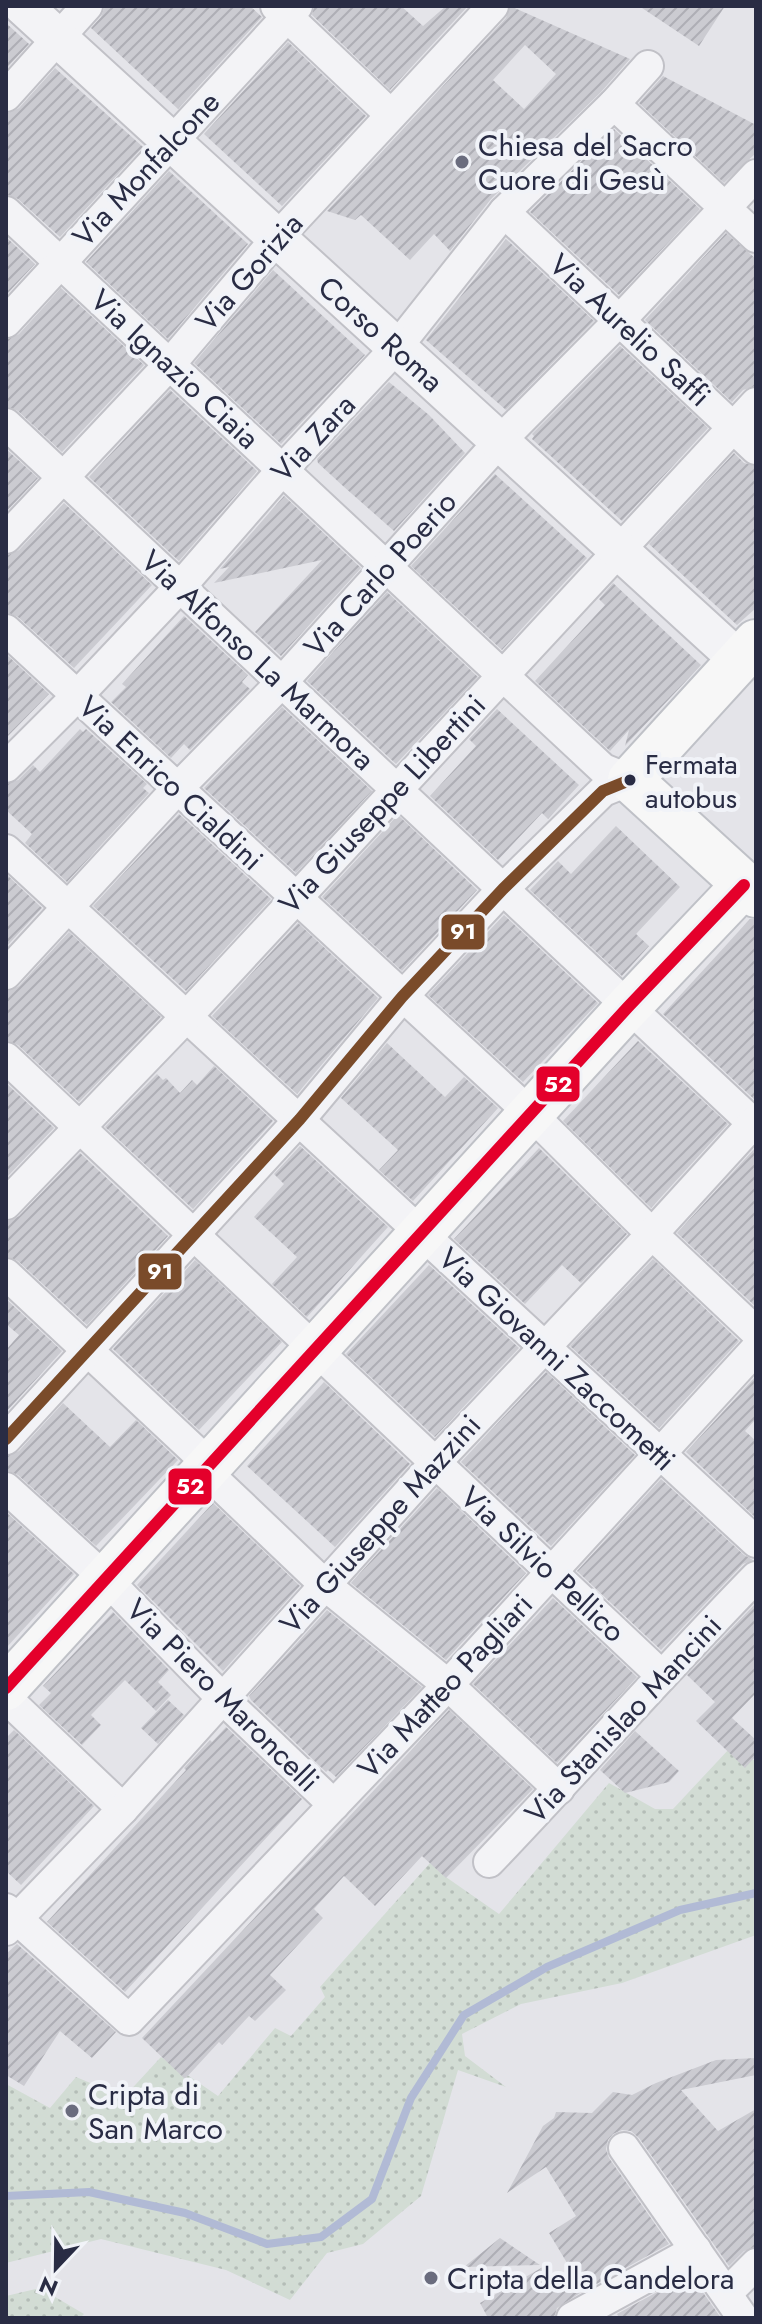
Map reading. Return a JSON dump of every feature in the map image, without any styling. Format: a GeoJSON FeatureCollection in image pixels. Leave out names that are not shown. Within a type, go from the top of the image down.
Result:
{"type":"FeatureCollection","features":[{"type":"Feature","properties":{"kind":"main road"},"geometry":{"type":"LineString","coordinates":[[6,1688],[106,1579],[216,1475],[316,1349],[628,1007],[750,890],[630,780],[748,651]]}},
{"type":"Feature","properties":{"kind":"street","name":"Corso Roma"},"geometry":{"type":"LineString","coordinates":[[23,6],[619,550],[748,651]]}},
{"type":"Feature","properties":{"kind":"street"},"geometry":{"type":"LineString","coordinates":[[6,96],[87,6]]}},
{"type":"Feature","properties":{"kind":"street","name":"Via Gorizia"},"geometry":{"type":"LineString","coordinates":[[6,538],[170,364],[277,238],[493,6]]}},
{"type":"Feature","properties":{"kind":"street"},"geometry":{"type":"LineString","coordinates":[[287,10],[391,115]]}},
{"type":"Feature","properties":{"kind":"street","name":"Via Monfalcone"},"geometry":{"type":"LineString","coordinates":[[6,322],[287,10]]}},
{"type":"Feature","properties":{"kind":"street","name":"Via Zara"},"geometry":{"type":"LineString","coordinates":[[6,767],[180,587],[283,469],[396,348],[504,212],[614,104],[648,66]]}},
{"type":"Feature","properties":{"kind":"street"},"geometry":{"type":"LineString","coordinates":[[614,104],[756,237]]}},
{"type":"Feature","properties":{"kind":"street","name":"Via Carlo Poerio"},"geometry":{"type":"LineString","coordinates":[[6,974],[177,789],[282,682],[500,441],[619,321],[756,175]]}},
{"type":"Feature","properties":{"kind":"street","name":"Via Ignazio Ciaia"},"geometry":{"type":"LineString","coordinates":[[6,212],[603,769],[630,780]]}},
{"type":"Feature","properties":{"kind":"street","name":"Via Aurelio Saffi"},"geometry":{"type":"LineString","coordinates":[[504,212],[756,449]]}},
{"type":"Feature","properties":{"kind":"street","name":"Via Giuseppe Libertini"},"geometry":{"type":"LineString","coordinates":[[6,1204],[187,1016],[756,403]]}},
{"type":"Feature","properties":{"kind":"street","name":"Via Alfonso La Marmora"},"geometry":{"type":"LineString","coordinates":[[6,424],[755,1123]]}},
{"type":"Feature","properties":{"kind":"street","name":"Via Enrico Cialdini"},"geometry":{"type":"LineString","coordinates":[[6,630],[531,1114],[756,1332]]}},
{"type":"Feature","properties":{"kind":"street"},"geometry":{"type":"LineString","coordinates":[[6,1439],[300,1119],[402,997],[503,889],[603,791],[630,780]]}},
{"type":"Feature","properties":{"kind":"street","name":"Via Giovanni Zaccometti"},"geometry":{"type":"LineString","coordinates":[[6,850],[756,1542]]}},
{"type":"Feature","properties":{"kind":"street","name":"Via Silvio Pellico"},"geometry":{"type":"LineString","coordinates":[[6,1058],[661,1675]]}},
{"type":"Feature","properties":{"kind":"street","name":"Via Giuseppe Mazzini"},"geometry":{"type":"LineString","coordinates":[[10,1919],[123,1809],[436,1462],[755,1123]]}},
{"type":"Feature","properties":{"kind":"street"},"geometry":{"type":"LineString","coordinates":[[6,1274],[88,1348],[325,1585],[448,1685],[559,1789]]}},
{"type":"Feature","properties":{"kind":"street","name":"Via Matteo Pagliari"},"geometry":{"type":"LineString","coordinates":[[10,1919],[129,2020],[448,1685],[756,1349]]}},
{"type":"Feature","properties":{"kind":"street","name":"Via Piero Maroncelli"},"geometry":{"type":"LineString","coordinates":[[6,1488],[106,1579],[222,1698],[334,1805]]}},
{"type":"Feature","properties":{"kind":"street","name":"Via Stanislao Mancini"},"geometry":{"type":"LineString","coordinates":[[489,1862],[756,1577]]}},
{"type":"Feature","properties":{"kind":"street"},"geometry":{"type":"LineString","coordinates":[[6,1698],[123,1809]]}},
{"type":"Feature","properties":{"kind":"street"},"geometry":{"type":"LineString","coordinates":[[624,2148],[735,2306],[756,2264]]}},
{"type":"Feature","properties":{"kind":"street"},"geometry":{"type":"LineString","coordinates":[[572,2318],[696,2250]]}},
{"type":"Feature","properties":{"kind":"shaded area"},"geometry":{"type":"Polygon","coordinates":[[[730,1748],[756,1761],[756,1935],[622,1983],[521,2004],[462,2034],[465,2056],[506,2087],[458,2070],[421,2196],[363,2244],[327,2253],[290,2300],[226,2270],[101,2239],[6,2263],[6,2084],[50,2108],[76,2077],[124,2097],[161,2057],[218,2096],[275,2028],[291,2036],[325,1997],[320,1987],[430,1863],[499,1914],[609,1783],[655,1809],[673,1809],[730,1748]]]}},
{"type":"Feature","properties":{"kind":"shaded area"},"geometry":{"type":"Polygon","coordinates":[[[40,2288],[84,2314],[80,2318],[6,2318],[6,2296],[40,2288]]]}},
{"type":"Feature","properties":{"kind":"building"},"geometry":{"type":"Polygon","coordinates":[[[105,6],[250,6],[262,17],[178,109],[91,28],[101,17],[105,6]]]}},
{"type":"Feature","properties":{"kind":"building"},"geometry":{"type":"Polygon","coordinates":[[[314,6],[401,6],[423,26],[446,6],[468,6],[390,90],[312,15],[314,6]]]}},
{"type":"Feature","properties":{"kind":"building"},"geometry":{"type":"Polygon","coordinates":[[[510,6],[630,59],[601,92],[491,199],[450,251],[434,234],[410,260],[361,215],[355,220],[327,211],[506,18],[510,6]],[[525,45],[493,80],[524,109],[556,74],[525,45]]]}},
{"type":"Feature","properties":{"kind":"building"},"geometry":{"type":"Polygon","coordinates":[[[639,6],[725,6],[699,46],[639,6]]]}},
{"type":"Feature","properties":{"kind":"building"},"geometry":{"type":"Polygon","coordinates":[[[6,23],[29,44],[6,69],[6,23]]]}},
{"type":"Feature","properties":{"kind":"building"},"geometry":{"type":"Polygon","coordinates":[[[288,42],[366,116],[282,206],[204,134],[288,42]]]}},
{"type":"Feature","properties":{"kind":"building"},"geometry":{"type":"Polygon","coordinates":[[[55,68],[143,147],[60,237],[18,199],[6,194],[6,114],[19,108],[55,68]]]}},
{"type":"Feature","properties":{"kind":"building"},"geometry":{"type":"Polygon","coordinates":[[[663,76],[756,125],[756,153],[724,183],[639,103],[663,76]]]}},
{"type":"Feature","properties":{"kind":"building"},"geometry":{"type":"Polygon","coordinates":[[[614,129],[700,209],[619,295],[530,212],[614,129]]]}},
{"type":"Feature","properties":{"kind":"building"},"geometry":{"type":"Polygon","coordinates":[[[169,171],[248,244],[168,339],[86,262],[169,171]]]}},
{"type":"Feature","properties":{"kind":"building"},"geometry":{"type":"Polygon","coordinates":[[[726,233],[756,259],[756,386],[743,390],[732,402],[645,320],[726,233]]]}},
{"type":"Feature","properties":{"kind":"building"},"geometry":{"type":"Polygon","coordinates":[[[6,237],[35,264],[6,295],[6,237]]]}},
{"type":"Feature","properties":{"kind":"building"},"geometry":{"type":"Polygon","coordinates":[[[506,239],[594,321],[506,410],[426,340],[506,239]]]}},
{"type":"Feature","properties":{"kind":"building"},"geometry":{"type":"Polygon","coordinates":[[[273,270],[365,355],[281,444],[194,363],[273,270]]]}},
{"type":"Feature","properties":{"kind":"building"},"geometry":{"type":"Polygon","coordinates":[[[61,288],[144,365],[62,452],[18,411],[6,406],[6,340],[19,334],[61,288]]]}},
{"type":"Feature","properties":{"kind":"building"},"geometry":{"type":"Polygon","coordinates":[[[620,346],[708,428],[622,521],[532,439],[532,434],[620,346]]]}},
{"type":"Feature","properties":{"kind":"building"},"geometry":{"type":"Polygon","coordinates":[[[389,382],[429,415],[465,453],[394,531],[317,459],[389,382]]]}},
{"type":"Feature","properties":{"kind":"building"},"geometry":{"type":"Polygon","coordinates":[[[170,390],[257,471],[179,561],[89,477],[170,390]]]}},
{"type":"Feature","properties":{"kind":"building"},"geometry":{"type":"Polygon","coordinates":[[[6,449],[38,478],[6,512],[6,449]]]}},
{"type":"Feature","properties":{"kind":"building"},"geometry":{"type":"Polygon","coordinates":[[[734,453],[744,463],[756,466],[756,608],[737,625],[649,544],[734,453]]]}},
{"type":"Feature","properties":{"kind":"building"},"geometry":{"type":"Polygon","coordinates":[[[495,474],[587,558],[502,650],[411,566],[495,474]]]}},
{"type":"Feature","properties":{"kind":"building"},"geometry":{"type":"Polygon","coordinates":[[[284,496],[361,568],[281,656],[255,632],[322,560],[214,583],[229,567],[220,569],[284,496]]]}},
{"type":"Feature","properties":{"kind":"building"},"geometry":{"type":"Polygon","coordinates":[[[64,503],[152,585],[74,668],[18,617],[6,612],[6,556],[19,550],[64,503]]]}},
{"type":"Feature","properties":{"kind":"building"},"geometry":{"type":"Polygon","coordinates":[[[613,583],[701,665],[625,746],[629,730],[610,751],[535,681],[605,605],[599,599],[613,583]]]}},
{"type":"Feature","properties":{"kind":"building"},"geometry":{"type":"Polygon","coordinates":[[[387,592],[478,677],[396,764],[307,681],[387,592]]]}},
{"type":"Feature","properties":{"kind":"building"},"geometry":{"type":"Polygon","coordinates":[[[184,616],[248,675],[242,682],[250,689],[190,750],[184,744],[171,758],[111,702],[126,687],[122,684],[184,616]]]}},
{"type":"Feature","properties":{"kind":"building"},"geometry":{"type":"Polygon","coordinates":[[[6,654],[49,694],[6,738],[6,654]]]}},
{"type":"Feature","properties":{"kind":"building"},"geometry":{"type":"Polygon","coordinates":[[[282,707],[372,791],[296,873],[204,788],[282,707]]]}},
{"type":"Feature","properties":{"kind":"building"},"geometry":{"type":"Polygon","coordinates":[[[497,709],[579,785],[548,819],[542,813],[498,860],[430,796],[476,746],[469,739],[497,709]]]}},
{"type":"Feature","properties":{"kind":"building"},"geometry":{"type":"Polygon","coordinates":[[[80,729],[83,732],[86,729],[147,784],[143,788],[149,793],[67,882],[25,843],[32,834],[6,810],[6,784],[18,780],[33,765],[40,772],[80,729]]]}},
{"type":"Feature","properties":{"kind":"building"},"geometry":{"type":"Polygon","coordinates":[[[179,814],[271,899],[186,991],[93,906],[179,814]]]}},
{"type":"Feature","properties":{"kind":"building"},"geometry":{"type":"Polygon","coordinates":[[[398,815],[477,890],[402,971],[322,897],[398,815]]]}},
{"type":"Feature","properties":{"kind":"building"},"geometry":{"type":"Polygon","coordinates":[[[616,826],[680,887],[636,934],[649,946],[622,976],[530,890],[558,861],[571,874],[616,826]]]}},
{"type":"Feature","properties":{"kind":"building"},"geometry":{"type":"Polygon","coordinates":[[[6,874],[42,908],[6,947],[6,874]]]}},
{"type":"Feature","properties":{"kind":"building"},"geometry":{"type":"Polygon","coordinates":[[[504,915],[598,1003],[523,1082],[428,995],[504,915]]]}},
{"type":"Feature","properties":{"kind":"building"},"geometry":{"type":"Polygon","coordinates":[[[750,919],[756,919],[756,1101],[663,1014],[750,919]]]}},
{"type":"Feature","properties":{"kind":"building"},"geometry":{"type":"Polygon","coordinates":[[[298,923],[378,998],[297,1094],[212,1016],[298,923]]]}},
{"type":"Feature","properties":{"kind":"building"},"geometry":{"type":"Polygon","coordinates":[[[69,932],[161,1017],[79,1102],[18,1045],[6,1040],[6,992],[19,986],[69,932]]]}},
{"type":"Feature","properties":{"kind":"building"},"geometry":{"type":"Polygon","coordinates":[[[638,1041],[728,1124],[651,1208],[563,1121],[638,1041]]]}},
{"type":"Feature","properties":{"kind":"building"},"geometry":{"type":"Polygon","coordinates":[[[387,1043],[445,1097],[464,1077],[498,1108],[413,1201],[379,1170],[398,1150],[341,1098],[387,1043]]]}},
{"type":"Feature","properties":{"kind":"building"},"geometry":{"type":"Polygon","coordinates":[[[214,1066],[273,1121],[193,1209],[105,1127],[157,1074],[163,1080],[166,1078],[180,1093],[192,1080],[197,1085],[214,1066]]]}},
{"type":"Feature","properties":{"kind":"building"},"geometry":{"type":"Polygon","coordinates":[[[6,1083],[54,1128],[6,1178],[6,1083]]]}},
{"type":"Feature","properties":{"kind":"building"},"geometry":{"type":"Polygon","coordinates":[[[300,1146],[388,1227],[307,1317],[272,1284],[297,1257],[254,1217],[284,1184],[274,1174],[300,1146]]]}},
{"type":"Feature","properties":{"kind":"building"},"geometry":{"type":"Polygon","coordinates":[[[756,1147],[756,1307],[677,1233],[756,1147]]]}},
{"type":"Feature","properties":{"kind":"building"},"geometry":{"type":"Polygon","coordinates":[[[539,1148],[627,1234],[581,1283],[562,1265],[525,1304],[454,1239],[539,1148]]]}},
{"type":"Feature","properties":{"kind":"building"},"geometry":{"type":"Polygon","coordinates":[[[80,1153],[168,1236],[87,1325],[18,1261],[6,1256],[6,1222],[19,1216],[80,1153]]]}},
{"type":"Feature","properties":{"kind":"building"},"geometry":{"type":"Polygon","coordinates":[[[653,1259],[739,1341],[659,1428],[570,1346],[653,1259]]]}},
{"type":"Feature","properties":{"kind":"building"},"geometry":{"type":"Polygon","coordinates":[[[195,1260],[282,1342],[199,1430],[113,1349],[195,1260]]]}},
{"type":"Feature","properties":{"kind":"building"},"geometry":{"type":"Polygon","coordinates":[[[429,1265],[519,1348],[435,1437],[346,1354],[429,1265]]]}},
{"type":"Feature","properties":{"kind":"building"},"geometry":{"type":"Polygon","coordinates":[[[6,1299],[62,1351],[6,1412],[6,1350],[19,1335],[6,1324],[6,1299]]]}},
{"type":"Feature","properties":{"kind":"building"},"geometry":{"type":"Polygon","coordinates":[[[546,1372],[635,1455],[551,1546],[461,1462],[546,1372]]]}},
{"type":"Feature","properties":{"kind":"building"},"geometry":{"type":"Polygon","coordinates":[[[756,1376],[756,1419],[745,1431],[756,1441],[756,1518],[686,1452],[756,1376]]]}},
{"type":"Feature","properties":{"kind":"building"},"geometry":{"type":"Polygon","coordinates":[[[324,1382],[410,1464],[335,1547],[247,1466],[324,1382]]]}},
{"type":"Feature","properties":{"kind":"building"},"geometry":{"type":"Polygon","coordinates":[[[63,1403],[110,1447],[136,1420],[178,1460],[96,1546],[18,1475],[6,1470],[6,1456],[19,1451],[63,1403]]]}},
{"type":"Feature","properties":{"kind":"building"},"geometry":{"type":"Polygon","coordinates":[[[661,1479],[753,1560],[743,1564],[661,1650],[577,1571],[661,1479]]]}},
{"type":"Feature","properties":{"kind":"building"},"geometry":{"type":"Polygon","coordinates":[[[437,1488],[526,1573],[446,1660],[351,1583],[437,1488]]]}},
{"type":"Feature","properties":{"kind":"building"},"geometry":{"type":"Polygon","coordinates":[[[213,1503],[300,1586],[223,1671],[137,1585],[213,1503]]]}},
{"type":"Feature","properties":{"kind":"building"},"geometry":{"type":"Polygon","coordinates":[[[6,1512],[74,1574],[6,1648],[6,1512]]]}},
{"type":"Feature","properties":{"kind":"building"},"geometry":{"type":"Polygon","coordinates":[[[553,1598],[637,1677],[557,1763],[473,1684],[553,1598]]]}},
{"type":"Feature","properties":{"kind":"building"},"geometry":{"type":"Polygon","coordinates":[[[756,1603],[756,1693],[732,1718],[756,1740],[756,1756],[745,1768],[696,1721],[715,1702],[687,1675],[756,1603]]]}},
{"type":"Feature","properties":{"kind":"building"},"geometry":{"type":"Polygon","coordinates":[[[327,1610],[422,1687],[336,1777],[328,1770],[326,1772],[249,1696],[327,1610]]]}},
{"type":"Feature","properties":{"kind":"building"},"geometry":{"type":"Polygon","coordinates":[[[113,1612],[169,1670],[158,1682],[171,1695],[156,1711],[125,1680],[91,1715],[101,1725],[82,1745],[39,1705],[51,1693],[43,1686],[113,1612]]]}},
{"type":"Feature","properties":{"kind":"building"},"geometry":{"type":"Polygon","coordinates":[[[168,1700],[184,1715],[158,1744],[141,1728],[168,1700]]]}},
{"type":"Feature","properties":{"kind":"building"},"geometry":{"type":"Polygon","coordinates":[[[449,1710],[533,1789],[446,1878],[422,1856],[375,1906],[344,1876],[314,1909],[323,1918],[270,1975],[286,1990],[255,2021],[249,2016],[222,2045],[219,2042],[185,2079],[142,2038],[449,1710]]]}},
{"type":"Feature","properties":{"kind":"building"},"geometry":{"type":"Polygon","coordinates":[[[226,1727],[302,1799],[125,1992],[47,1922],[186,1770],[184,1768],[226,1727]]]}},
{"type":"Feature","properties":{"kind":"building"},"geometry":{"type":"Polygon","coordinates":[[[14,1730],[94,1806],[21,1885],[6,1871],[6,1738],[14,1730]]]}},
{"type":"Feature","properties":{"kind":"building"},"geometry":{"type":"Polygon","coordinates":[[[635,1731],[679,1771],[669,1782],[625,1793],[600,1770],[635,1731]]]}},
{"type":"Feature","properties":{"kind":"building"},"geometry":{"type":"Polygon","coordinates":[[[17,1944],[116,2032],[92,2058],[60,2031],[24,2086],[6,2075],[6,1954],[17,1944]]]}},
{"type":"Feature","properties":{"kind":"building"},"geometry":{"type":"Polygon","coordinates":[[[756,2058],[756,2075],[681,2090],[718,2131],[756,2109],[756,2247],[744,2251],[729,2266],[639,2138],[631,2131],[622,2130],[608,2140],[606,2149],[609,2158],[669,2244],[584,2291],[549,2233],[576,2216],[546,2167],[507,2193],[543,2126],[554,2118],[556,2112],[592,2113],[613,2092],[632,2095],[716,2060],[756,2058]]]}},
{"type":"Feature","properties":{"kind":"building"},"geometry":{"type":"Polygon","coordinates":[[[500,2238],[540,2265],[464,2267],[500,2238]]]}},
{"type":"Feature","properties":{"kind":"building"},"geometry":{"type":"Polygon","coordinates":[[[543,2267],[580,2293],[557,2308],[554,2318],[488,2318],[480,2303],[543,2267]]]}},
{"type":"Feature","properties":{"kind":"building"},"geometry":{"type":"Polygon","coordinates":[[[690,2274],[721,2318],[619,2318],[617,2314],[690,2274]]]}},
{"type":"Feature","properties":{"kind":"waterway"},"geometry":{"type":"LineString","coordinates":[[6,2196],[89,2192],[185,2213],[267,2244],[321,2237],[372,2199],[411,2098],[464,2015],[547,1967],[680,1910],[756,1893]]}},
{"type":"Feature","properties":{"kind":"transit line","name":"91"},"geometry":{"type":"LineString","coordinates":[[6,1439],[300,1119],[402,997],[503,889],[603,791],[630,780]]}},
{"type":"Feature","properties":{"kind":"transit line","name":"52"},"geometry":{"type":"LineString","coordinates":[[6,1688],[628,1007],[744,885]]}},
{"type":"Feature","properties":{"kind":"place","name":"Chiesa del Sacro Cuore di Gesù"},"geometry":{"type":"Point","coordinates":[462,162]}},
{"type":"Feature","properties":{"kind":"place","name":"Fermata autobus"},"geometry":{"type":"Point","coordinates":[630,780]}},
{"type":"Feature","properties":{"kind":"place","name":"Cripta di San Marco"},"geometry":{"type":"Point","coordinates":[72,2111]}},
{"type":"Feature","properties":{"kind":"place","name":"Cripta della Candelora"},"geometry":{"type":"Point","coordinates":[431,2278]}}]}
